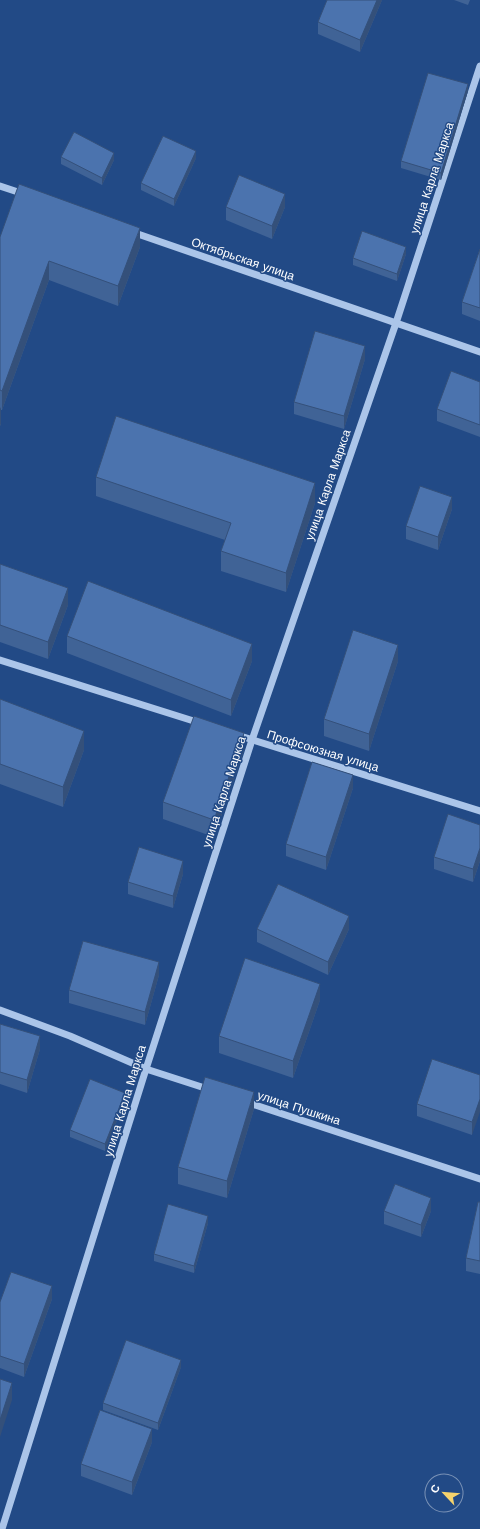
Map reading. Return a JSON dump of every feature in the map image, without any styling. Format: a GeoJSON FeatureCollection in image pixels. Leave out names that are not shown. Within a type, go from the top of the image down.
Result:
{"type":"FeatureCollection","features":[{"type":"Feature","properties":{"kind":"street","name":"улица Карла Маркса"},"geometry":{"type":"LineString","coordinates":[[2,1529],[146,1069],[252,740],[396,323],[480,66]]}},
{"type":"Feature","properties":{"kind":"street"},"geometry":{"type":"LineString","coordinates":[[0,186],[30,196]]}},
{"type":"Feature","properties":{"kind":"street","name":"Октябрьская улица"},"geometry":{"type":"LineString","coordinates":[[127,230],[480,352]]}},
{"type":"Feature","properties":{"kind":"street"},"geometry":{"type":"LineString","coordinates":[[0,660],[207,726]]}},
{"type":"Feature","properties":{"kind":"street","name":"Профсоюзная улица"},"geometry":{"type":"LineString","coordinates":[[230,733],[480,811]]}},
{"type":"Feature","properties":{"kind":"street"},"geometry":{"type":"LineString","coordinates":[[0,1010],[70,1036],[146,1069],[215,1092]]}},
{"type":"Feature","properties":{"kind":"street","name":"улица Пушкина"},"geometry":{"type":"LineString","coordinates":[[237,1099],[480,1179]]}},
{"type":"Feature","properties":{"kind":"building"},"geometry":{"type":"Polygon","coordinates":[[[327,0],[377,0],[360,40],[318,22],[327,0]]]}},
{"type":"Feature","properties":{"kind":"building"},"geometry":{"type":"Polygon","coordinates":[[[428,73],[468,84],[441,173],[401,161],[428,73]]]}},
{"type":"Feature","properties":{"kind":"building"},"geometry":{"type":"Polygon","coordinates":[[[74,132],[114,153],[102,178],[61,157],[74,132]]]}},
{"type":"Feature","properties":{"kind":"building"},"geometry":{"type":"Polygon","coordinates":[[[163,136],[196,151],[174,199],[141,183],[163,136]]]}},
{"type":"Feature","properties":{"kind":"building"},"geometry":{"type":"Polygon","coordinates":[[[239,175],[285,194],[272,226],[226,207],[239,175]]]}},
{"type":"Feature","properties":{"kind":"building"},"geometry":{"type":"Polygon","coordinates":[[[19,184],[140,228],[118,286],[49,261],[2,391],[0,390],[0,237],[19,184]]]}},
{"type":"Feature","properties":{"kind":"building"},"geometry":{"type":"Polygon","coordinates":[[[362,231],[406,247],[397,274],[353,258],[362,231]]]}},
{"type":"Feature","properties":{"kind":"building"},"geometry":{"type":"Polygon","coordinates":[[[480,249],[480,308],[462,302],[480,249]]]}},
{"type":"Feature","properties":{"kind":"building"},"geometry":{"type":"Polygon","coordinates":[[[315,331],[365,346],[344,416],[294,402],[315,331]]]}},
{"type":"Feature","properties":{"kind":"building"},"geometry":{"type":"Polygon","coordinates":[[[451,371],[480,382],[480,425],[437,409],[451,371]]]}},
{"type":"Feature","properties":{"kind":"building"},"geometry":{"type":"Polygon","coordinates":[[[116,416],[315,483],[286,573],[221,551],[231,523],[96,477],[116,416]]]}},
{"type":"Feature","properties":{"kind":"building"},"geometry":{"type":"Polygon","coordinates":[[[420,486],[452,497],[438,537],[406,526],[420,486]]]}},
{"type":"Feature","properties":{"kind":"building"},"geometry":{"type":"Polygon","coordinates":[[[0,564],[68,588],[48,642],[0,625],[0,564]]]}},
{"type":"Feature","properties":{"kind":"building"},"geometry":{"type":"Polygon","coordinates":[[[88,581],[252,644],[231,700],[67,636],[88,581]]]}},
{"type":"Feature","properties":{"kind":"building"},"geometry":{"type":"Polygon","coordinates":[[[353,630],[398,645],[369,734],[324,719],[353,630]]]}},
{"type":"Feature","properties":{"kind":"building"},"geometry":{"type":"Polygon","coordinates":[[[0,699],[84,731],[63,787],[0,764],[0,699]]]}},
{"type":"Feature","properties":{"kind":"building"},"geometry":{"type":"Polygon","coordinates":[[[194,716],[244,733],[214,820],[163,802],[194,716]]]}},
{"type":"Feature","properties":{"kind":"building"},"geometry":{"type":"Polygon","coordinates":[[[312,762],[353,775],[326,857],[286,844],[312,762]]]}},
{"type":"Feature","properties":{"kind":"building"},"geometry":{"type":"Polygon","coordinates":[[[448,814],[480,825],[480,848],[473,869],[434,857],[448,814]]]}},
{"type":"Feature","properties":{"kind":"building"},"geometry":{"type":"Polygon","coordinates":[[[139,847],[183,861],[173,896],[128,882],[139,847]]]}},
{"type":"Feature","properties":{"kind":"building"},"geometry":{"type":"Polygon","coordinates":[[[278,884],[349,916],[328,962],[257,929],[278,884]]]}},
{"type":"Feature","properties":{"kind":"building"},"geometry":{"type":"Polygon","coordinates":[[[83,941],[159,962],[145,1012],[69,990],[83,941]]]}},
{"type":"Feature","properties":{"kind":"building"},"geometry":{"type":"Polygon","coordinates":[[[245,958],[320,984],[293,1061],[219,1036],[245,958]]]}},
{"type":"Feature","properties":{"kind":"building"},"geometry":{"type":"Polygon","coordinates":[[[0,1024],[40,1036],[27,1080],[0,1072],[0,1024]]]}},
{"type":"Feature","properties":{"kind":"building"},"geometry":{"type":"Polygon","coordinates":[[[432,1059],[480,1075],[480,1099],[472,1122],[417,1104],[432,1059]]]}},
{"type":"Feature","properties":{"kind":"building"},"geometry":{"type":"Polygon","coordinates":[[[205,1077],[254,1092],[227,1181],[178,1167],[205,1077]]]}},
{"type":"Feature","properties":{"kind":"building"},"geometry":{"type":"Polygon","coordinates":[[[90,1079],[125,1093],[105,1144],[70,1130],[90,1079]]]}},
{"type":"Feature","properties":{"kind":"building"},"geometry":{"type":"Polygon","coordinates":[[[395,1184],[431,1198],[421,1225],[384,1211],[395,1184]]]}},
{"type":"Feature","properties":{"kind":"building"},"geometry":{"type":"Polygon","coordinates":[[[478,1202],[480,1202],[480,1261],[466,1258],[478,1202]]]}},
{"type":"Feature","properties":{"kind":"building"},"geometry":{"type":"Polygon","coordinates":[[[168,1204],[208,1216],[194,1266],[154,1254],[168,1204]]]}},
{"type":"Feature","properties":{"kind":"building"},"geometry":{"type":"Polygon","coordinates":[[[11,1272],[52,1286],[24,1364],[0,1356],[0,1302],[11,1272]]]}},
{"type":"Feature","properties":{"kind":"building"},"geometry":{"type":"Polygon","coordinates":[[[126,1340],[181,1360],[158,1423],[103,1403],[126,1340]]]}},
{"type":"Feature","properties":{"kind":"building"},"geometry":{"type":"Polygon","coordinates":[[[0,1379],[12,1383],[0,1420],[0,1379]]]}},
{"type":"Feature","properties":{"kind":"building"},"geometry":{"type":"Polygon","coordinates":[[[100,1410],[152,1429],[132,1482],[81,1464],[100,1410]]]}}]}
